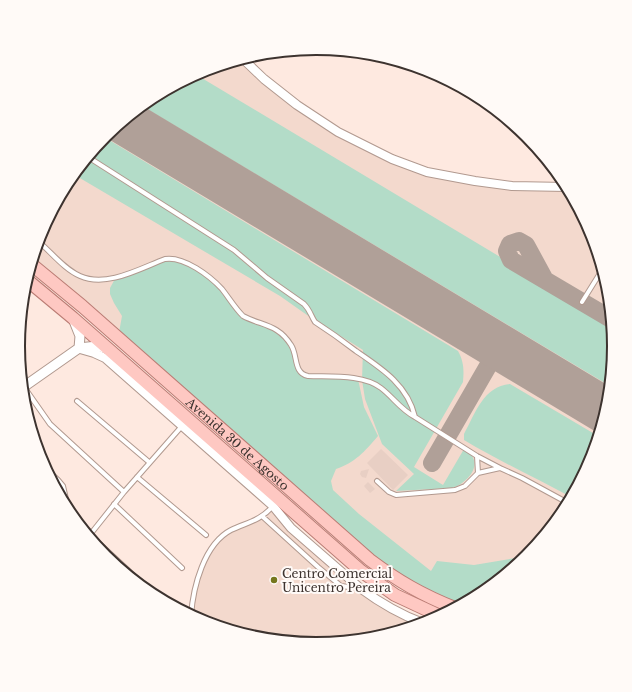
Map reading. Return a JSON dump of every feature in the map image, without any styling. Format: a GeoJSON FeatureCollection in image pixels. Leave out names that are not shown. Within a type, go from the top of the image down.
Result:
{"type":"FeatureCollection","features":[{"type":"Feature","properties":{"kind":"main road","name":"Avenida 30 de Agosto"},"geometry":{"type":"LineString","coordinates":[[36,268],[82,306],[370,560],[403,584],[421,594],[448,605]]}},
{"type":"Feature","properties":{"kind":"main road","name":"Avenida 30 de Agosto"},"geometry":{"type":"LineString","coordinates":[[32,284],[109,350],[276,502],[361,571],[395,595],[433,613]]}},
{"type":"Feature","properties":{"kind":"street"},"geometry":{"type":"LineString","coordinates":[[248,63],[264,79],[297,105],[338,132],[392,159],[427,172],[475,181],[512,186],[560,187]]}},
{"type":"Feature","properties":{"kind":"street"},"geometry":{"type":"LineString","coordinates":[[73,318],[80,336],[79,348]]}},
{"type":"Feature","properties":{"kind":"street"},"geometry":{"type":"LineString","coordinates":[[27,385],[79,348],[97,346],[109,350]]}},
{"type":"Feature","properties":{"kind":"street"},"geometry":{"type":"LineString","coordinates":[[79,348],[94,352],[106,358],[182,426],[276,502],[291,528],[362,590],[415,620]]}},
{"type":"Feature","properties":{"kind":"street"},"geometry":{"type":"LineString","coordinates":[[362,590],[378,583]]}},
{"type":"Feature","properties":{"kind":"lane"},"geometry":{"type":"LineString","coordinates":[[92,160],[234,250],[267,278],[304,304],[309,309],[312,318],[316,322],[393,378],[412,404],[414,417]]}},
{"type":"Feature","properties":{"kind":"lane"},"geometry":{"type":"LineString","coordinates":[[43,245],[72,272],[80,276],[98,280],[116,278],[165,259],[172,258],[181,260],[208,276],[216,283],[243,316],[268,325],[280,332],[292,347],[297,367],[301,373],[308,376],[358,379],[372,383],[381,388],[401,409],[477,456],[563,500]]}},
{"type":"Feature","properties":{"kind":"lane"},"geometry":{"type":"LineString","coordinates":[[582,302],[598,276]]}},
{"type":"Feature","properties":{"kind":"lane"},"geometry":{"type":"LineString","coordinates":[[30,397],[50,424],[124,492]]}},
{"type":"Feature","properties":{"kind":"lane"},"geometry":{"type":"LineString","coordinates":[[77,401],[149,462]]}},
{"type":"Feature","properties":{"kind":"lane"},"geometry":{"type":"LineString","coordinates":[[92,532],[149,462],[182,426]]}},
{"type":"Feature","properties":{"kind":"lane"},"geometry":{"type":"LineString","coordinates":[[477,456],[478,473]]}},
{"type":"Feature","properties":{"kind":"lane"},"geometry":{"type":"LineString","coordinates":[[377,480],[389,492],[396,495],[455,490],[465,486],[478,473],[500,468]]}},
{"type":"Feature","properties":{"kind":"lane"},"geometry":{"type":"LineString","coordinates":[[137,477],[206,535]]}},
{"type":"Feature","properties":{"kind":"lane"},"geometry":{"type":"LineString","coordinates":[[58,480],[63,486],[64,491]]}},
{"type":"Feature","properties":{"kind":"lane"},"geometry":{"type":"LineString","coordinates":[[192,609],[200,572],[204,560],[214,544],[226,533],[263,517],[276,502]]}},
{"type":"Feature","properties":{"kind":"lane"},"geometry":{"type":"LineString","coordinates":[[114,504],[182,568]]}},
{"type":"Feature","properties":{"kind":"lane"},"geometry":{"type":"LineString","coordinates":[[263,517],[341,586],[362,590]]}},
{"type":"Feature","properties":{"kind":"shaded area"},"geometry":{"type":"Polygon","coordinates":[[[248,63],[297,105],[392,159],[475,181],[559,187],[577,217],[592,252],[605,308],[607,346],[605,384],[592,440],[568,492],[558,508],[535,538],[508,565],[493,577],[478,588],[450,604],[36,268],[47,235],[64,200],[74,184],[97,154],[124,127],[139,115],[154,104],[187,85],[222,70],[248,63]]]}},
{"type":"Feature","properties":{"kind":"shaded area","name":"Centro Comercial Unicentro Pereira"},"geometry":{"type":"Polygon","coordinates":[[[273,506],[360,588],[416,619],[391,627],[354,635],[316,637],[278,635],[241,627],[222,622],[192,609],[200,572],[209,552],[226,533],[255,521],[273,506]]]}},
{"type":"Feature","properties":{"kind":"green space"},"geometry":{"type":"Polygon","coordinates":[[[202,78],[606,320],[607,346],[605,383],[147,109],[187,85],[202,78]]]}},
{"type":"Feature","properties":{"kind":"green space"},"geometry":{"type":"Polygon","coordinates":[[[110,140],[458,351],[463,366],[463,382],[414,467],[443,485],[464,449],[471,455],[474,461],[473,471],[470,476],[461,484],[452,488],[396,491],[414,474],[382,444],[365,399],[362,380],[363,350],[307,315],[280,296],[79,177],[110,140]]]}},
{"type":"Feature","properties":{"kind":"green space"},"geometry":{"type":"Polygon","coordinates":[[[176,258],[208,276],[243,316],[274,328],[292,347],[296,363],[305,375],[358,379],[364,407],[378,436],[364,452],[354,460],[336,469],[331,481],[333,490],[359,514],[431,571],[437,561],[474,565],[516,558],[478,588],[449,605],[403,584],[118,338],[122,316],[110,294],[110,288],[116,277],[165,259],[176,258]]]}},
{"type":"Feature","properties":{"kind":"green space"},"geometry":{"type":"Polygon","coordinates":[[[510,384],[594,433],[577,475],[566,495],[464,440],[464,434],[481,402],[493,390],[510,384]]]}},
{"type":"Feature","properties":{"kind":"building"},"geometry":{"type":"Polygon","coordinates":[[[381,449],[408,475],[393,490],[367,463],[381,449]]]}},
{"type":"Feature","properties":{"kind":"building"},"geometry":{"type":"Polygon","coordinates":[[[369,469],[366,478],[362,477],[360,474],[361,471],[369,469]]]}},
{"type":"Feature","properties":{"kind":"building"},"geometry":{"type":"Polygon","coordinates":[[[368,482],[375,489],[370,493],[364,486],[368,482]]]}},
{"type":"Feature","properties":{"kind":"taxiway"},"geometry":{"type":"LineString","coordinates":[[545,280],[526,245],[519,241],[510,244],[507,251],[511,260],[605,316]]}},
{"type":"Feature","properties":{"kind":"taxiway"},"geometry":{"type":"LineString","coordinates":[[432,463],[499,347]]}},
{"type":"Feature","properties":{"kind":"runway"},"geometry":{"type":"LineString","coordinates":[[128,124],[600,407]]}},
{"type":"Feature","properties":{"kind":"place","name":"Centro Comercial Unicentro Pereira"},"geometry":{"type":"Point","coordinates":[274,580]}}]}
